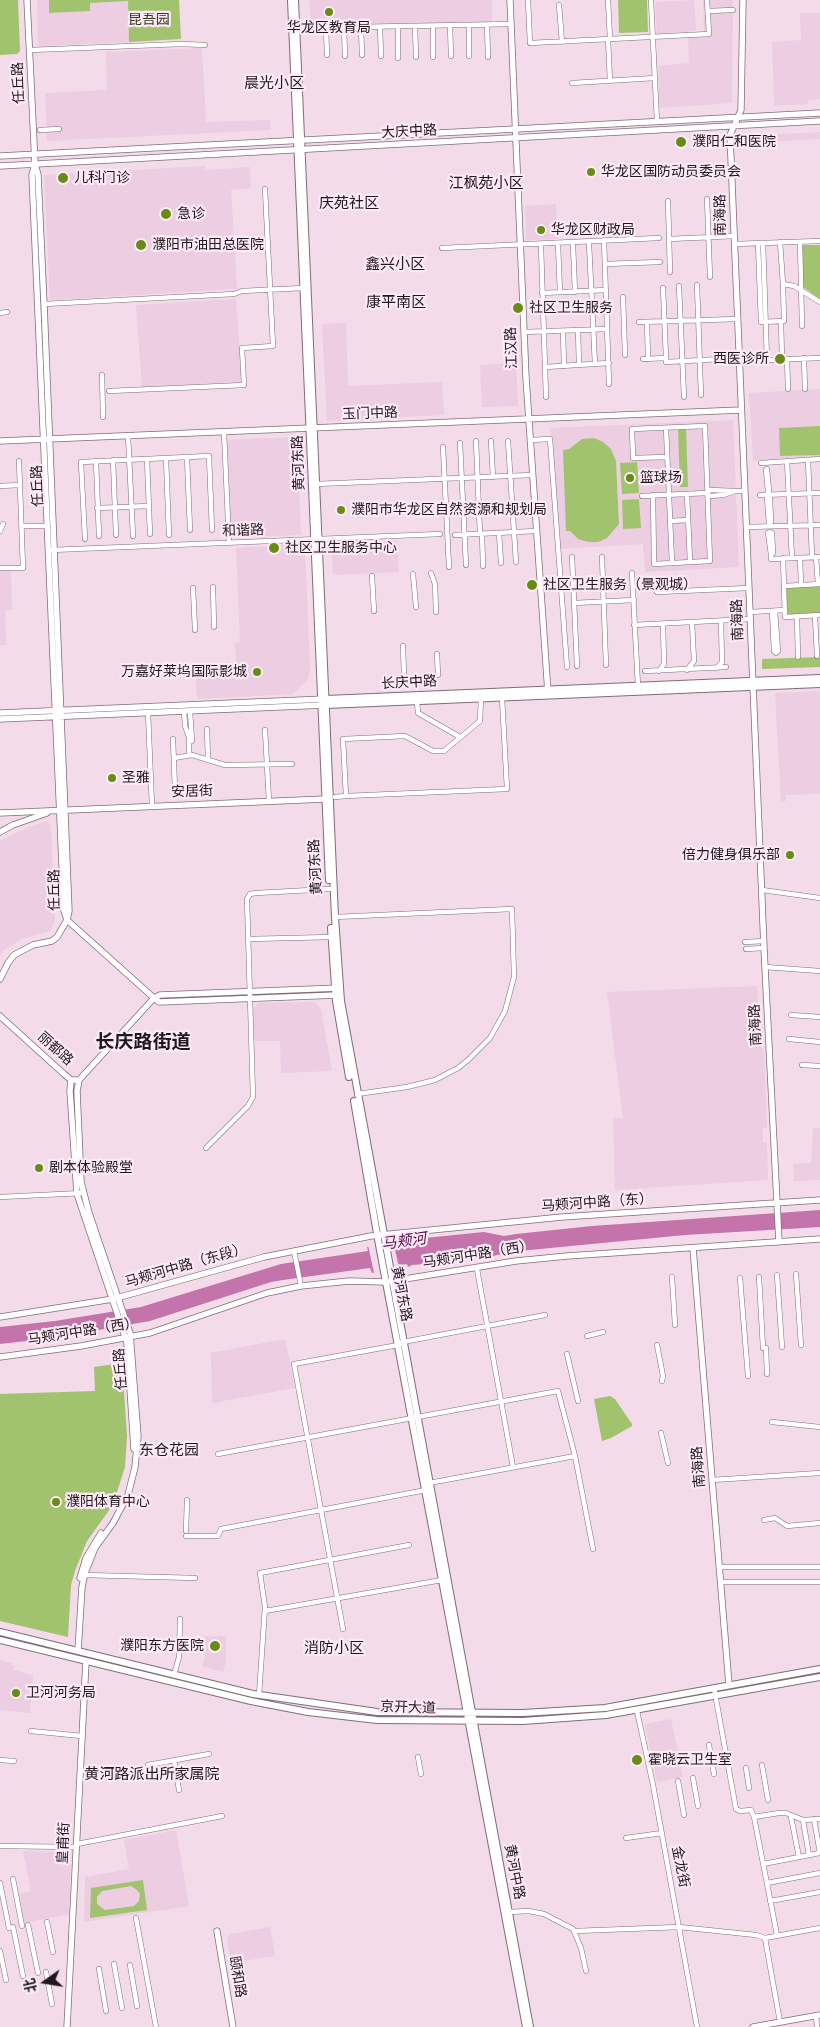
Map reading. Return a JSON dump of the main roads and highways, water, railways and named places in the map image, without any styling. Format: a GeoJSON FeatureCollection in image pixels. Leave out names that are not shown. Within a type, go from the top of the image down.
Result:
{"type":"FeatureCollection","features":[{"type":"Feature","properties":{"kind":"main road","name":"黄河东路"},"geometry":{"type":"LineString","coordinates":[[291,0],[300,141]]}},
{"type":"Feature","properties":{"kind":"main road","name":"黄河东路"},"geometry":{"type":"LineString","coordinates":[[296,0],[304,288],[316,484],[316,539]]}},
{"type":"Feature","properties":{"kind":"main road","name":"黄河东路"},"geometry":{"type":"LineString","coordinates":[[300,149],[316,539],[338,991],[380,1235]]}},
{"type":"Feature","properties":{"kind":"main road","name":"长庆中路"},"geometry":{"type":"LineString","coordinates":[[324,702],[754,684],[820,678]]}},
{"type":"Feature","properties":{"kind":"main road","name":"长庆中路"},"geometry":{"type":"LineString","coordinates":[[417,698],[502,698],[547,692],[638,686],[820,684]]}},
{"type":"Feature","properties":{"kind":"main road","name":"黄河东路"},"geometry":{"type":"LineString","coordinates":[[324,702],[332,937],[338,991],[380,1235],[429,1483],[471,1722]]}},
{"type":"Feature","properties":{"kind":"main road","name":"黄河东路"},"geometry":{"type":"LineString","coordinates":[[415,1418],[442,1580],[470,1713]]}},
{"type":"Feature","properties":{"kind":"main road","name":"京开大道"},"geometry":{"type":"LineString","coordinates":[[0,1632],[259,1695],[377,1712],[552,1712],[605,1708],[820,1669]]}},
{"type":"Feature","properties":{"kind":"main road","name":"京开大道"},"geometry":{"type":"LineString","coordinates":[[0,1640],[242,1699],[308,1712],[376,1720],[471,1722],[552,1720],[637,1711],[820,1677]]}},
{"type":"Feature","properties":{"kind":"main road","name":"黄河中路"},"geometry":{"type":"LineString","coordinates":[[471,1722],[530,2027]]}},
{"type":"Feature","properties":{"kind":"main road","name":"黄河中路"},"geometry":{"type":"LineString","coordinates":[[471,1722],[526,2027]]}},
{"type":"Feature","properties":{"kind":"place","name":"华龙区教育局"},"geometry":{"type":"Point","coordinates":[329,12]}},
{"type":"Feature","properties":{"kind":"place","name":"濮阳仁和医院"},"geometry":{"type":"Point","coordinates":[681,142]}},
{"type":"Feature","properties":{"kind":"place","name":"华龙区国防动员委员会"},"geometry":{"type":"Point","coordinates":[591,172]}},
{"type":"Feature","properties":{"kind":"place","name":"儿科门诊"},"geometry":{"type":"Point","coordinates":[63,178]}},
{"type":"Feature","properties":{"kind":"place","name":"急诊"},"geometry":{"type":"Point","coordinates":[166,214]}},
{"type":"Feature","properties":{"kind":"place","name":"华龙区财政局"},"geometry":{"type":"Point","coordinates":[541,230]}},
{"type":"Feature","properties":{"kind":"place","name":"濮阳市油田总医院"},"geometry":{"type":"Point","coordinates":[141,245]}},
{"type":"Feature","properties":{"kind":"place","name":"社区卫生服务"},"geometry":{"type":"Point","coordinates":[518,308]}},
{"type":"Feature","properties":{"kind":"place","name":"西医诊所"},"geometry":{"type":"Point","coordinates":[780,359]}},
{"type":"Feature","properties":{"kind":"place","name":"篮球场"},"geometry":{"type":"Point","coordinates":[630,478]}},
{"type":"Feature","properties":{"kind":"place","name":"濮阳市华龙区自然资源和规划局"},"geometry":{"type":"Point","coordinates":[341,510]}},
{"type":"Feature","properties":{"kind":"place","name":"社区卫生服务中心"},"geometry":{"type":"Point","coordinates":[274,548]}},
{"type":"Feature","properties":{"kind":"place","name":"社区卫生服务（景观城）"},"geometry":{"type":"Point","coordinates":[532,585]}},
{"type":"Feature","properties":{"kind":"place","name":"万嘉好莱坞国际影城"},"geometry":{"type":"Point","coordinates":[257,672]}},
{"type":"Feature","properties":{"kind":"place","name":"圣雅"},"geometry":{"type":"Point","coordinates":[112,778]}},
{"type":"Feature","properties":{"kind":"place","name":"倍力健身俱乐部"},"geometry":{"type":"Point","coordinates":[790,855]}},
{"type":"Feature","properties":{"kind":"place","name":"剧本体验殿堂"},"geometry":{"type":"Point","coordinates":[39,1168]}},
{"type":"Feature","properties":{"kind":"place","name":"濮阳体育中心"},"geometry":{"type":"Point","coordinates":[56,1502]}},
{"type":"Feature","properties":{"kind":"place","name":"濮阳东方医院"},"geometry":{"type":"Point","coordinates":[215,1646]}},
{"type":"Feature","properties":{"kind":"place","name":"卫河河务局"},"geometry":{"type":"Point","coordinates":[16,1693]}},
{"type":"Feature","properties":{"kind":"place","name":"霍晓云卫生室"},"geometry":{"type":"Point","coordinates":[637,1760]}},
{"type":"Feature","properties":{"kind":"district","name":"晨光小区"},"geometry":{"type":"Point","coordinates":[274,84]}},
{"type":"Feature","properties":{"kind":"district","name":"江枫苑小区"},"geometry":{"type":"Point","coordinates":[486,184]}},
{"type":"Feature","properties":{"kind":"district","name":"庆苑社区"},"geometry":{"type":"Point","coordinates":[349,204]}},
{"type":"Feature","properties":{"kind":"district","name":"鑫兴小区"},"geometry":{"type":"Point","coordinates":[395,265]}},
{"type":"Feature","properties":{"kind":"district","name":"康平南区"},"geometry":{"type":"Point","coordinates":[396,303]}},
{"type":"Feature","properties":{"kind":"district","name":"长庆路街道"},"geometry":{"type":"Point","coordinates":[143,1043]}},
{"type":"Feature","properties":{"kind":"district","name":"东仓花园"},"geometry":{"type":"Point","coordinates":[169,1451]}},
{"type":"Feature","properties":{"kind":"district","name":"消防小区"},"geometry":{"type":"Point","coordinates":[334,1649]}},
{"type":"Feature","properties":{"kind":"district","name":"黄河路派出所家属院"},"geometry":{"type":"Point","coordinates":[152,1775]}},
{"type":"Feature","properties":{"kind":"park label","name":"昆吾园"},"geometry":{"type":"Point","coordinates":[149,20]}},
{"type":"Feature","properties":{"kind":"water label","name":"马颊河"},"geometry":{"type":"Point","coordinates":[404,1242]}}]}
